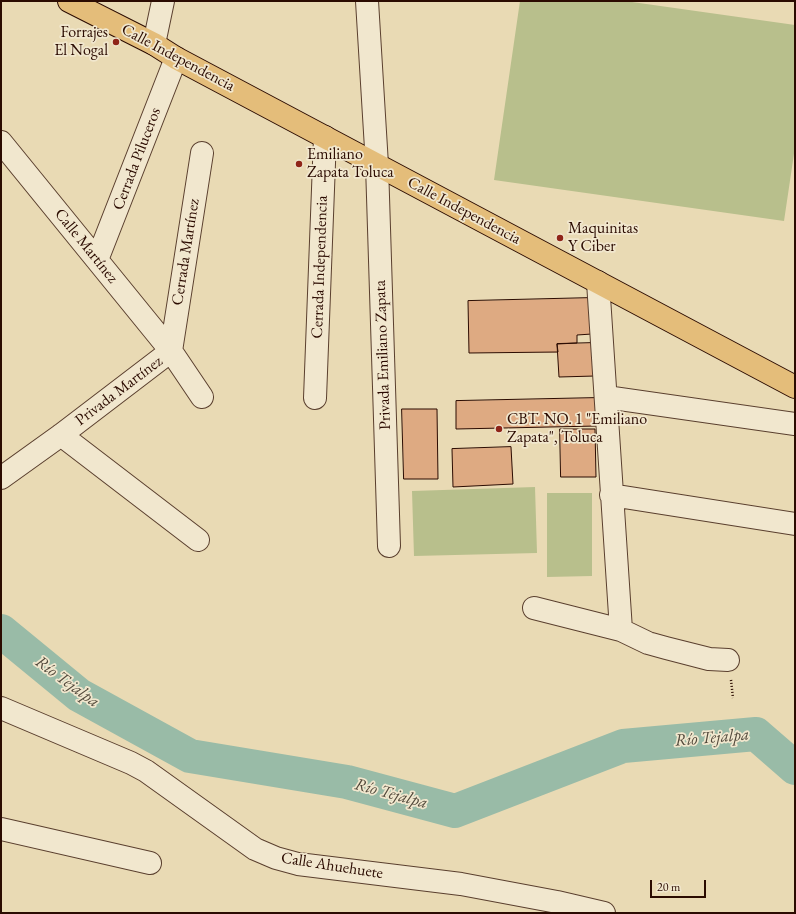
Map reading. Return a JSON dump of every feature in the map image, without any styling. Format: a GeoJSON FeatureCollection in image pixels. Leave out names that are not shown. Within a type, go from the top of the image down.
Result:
{"type":"FeatureCollection","features":[{"type":"Feature","properties":{"kind":"main road","name":"Calle Independencia"},"geometry":{"type":"LineString","coordinates":[[69,1],[154,44],[176,58],[795,387]]}},
{"type":"Feature","properties":{"kind":"street"},"geometry":{"type":"LineString","coordinates":[[154,44],[163,1]]}},
{"type":"Feature","properties":{"kind":"street","name":"Privada Emiliano Zapata"},"geometry":{"type":"LineString","coordinates":[[367,1],[377,165],[389,546]]}},
{"type":"Feature","properties":{"kind":"street","name":"Cerrada Piluceros"},"geometry":{"type":"LineString","coordinates":[[97,260],[176,58]]}},
{"type":"Feature","properties":{"kind":"street","name":"Cerrada Independencia"},"geometry":{"type":"LineString","coordinates":[[315,398],[325,137]]}},
{"type":"Feature","properties":{"kind":"street","name":"Calle Martínez"},"geometry":{"type":"LineString","coordinates":[[1,142],[171,351]]}},
{"type":"Feature","properties":{"kind":"street","name":"Cerrada Martínez"},"geometry":{"type":"LineString","coordinates":[[171,351],[202,154]]}},
{"type":"Feature","properties":{"kind":"street"},"geometry":{"type":"LineString","coordinates":[[598,282],[621,630]]}},
{"type":"Feature","properties":{"kind":"street","name":"Privada Martínez"},"geometry":{"type":"LineString","coordinates":[[1,478],[61,435],[171,351],[202,397]]}},
{"type":"Feature","properties":{"kind":"street"},"geometry":{"type":"LineString","coordinates":[[606,397],[795,424]]}},
{"type":"Feature","properties":{"kind":"street","name":"Privada Martínez"},"geometry":{"type":"LineString","coordinates":[[61,435],[198,540]]}},
{"type":"Feature","properties":{"kind":"street"},"geometry":{"type":"LineString","coordinates":[[611,495],[795,524]]}},
{"type":"Feature","properties":{"kind":"street"},"geometry":{"type":"LineString","coordinates":[[534,608],[621,630],[666,648],[709,659],[728,660]]}},
{"type":"Feature","properties":{"kind":"street","name":"Calle Ahuehuete"},"geometry":{"type":"LineString","coordinates":[[1,708],[131,763],[146,771],[255,848],[276,858],[298,864],[461,884],[557,902],[604,913]]}},
{"type":"Feature","properties":{"kind":"street"},"geometry":{"type":"LineString","coordinates":[[1,829],[150,863]]}},
{"type":"Feature","properties":{"kind":"green space"},"geometry":{"type":"Polygon","coordinates":[[[520,1],[625,1],[795,25],[795,147],[784,221],[494,180],[520,1]]]}},
{"type":"Feature","properties":{"kind":"green space"},"geometry":{"type":"Polygon","coordinates":[[[535,487],[537,553],[414,556],[412,491],[535,487]]]}},
{"type":"Feature","properties":{"kind":"green space"},"geometry":{"type":"Polygon","coordinates":[[[547,493],[592,493],[592,576],[547,577],[547,493]]]}},
{"type":"Feature","properties":{"kind":"building"},"geometry":{"type":"Polygon","coordinates":[[[591,298],[592,334],[577,335],[577,343],[557,344],[558,352],[469,353],[468,301],[591,298]]]}},
{"type":"Feature","properties":{"kind":"building"},"geometry":{"type":"Polygon","coordinates":[[[593,343],[595,376],[559,377],[557,344],[593,343]]]}},
{"type":"Feature","properties":{"kind":"building"},"geometry":{"type":"Polygon","coordinates":[[[596,398],[597,426],[456,429],[456,401],[596,398]]]}},
{"type":"Feature","properties":{"kind":"building"},"geometry":{"type":"Polygon","coordinates":[[[402,409],[437,409],[438,479],[404,479],[402,409]]]}},
{"type":"Feature","properties":{"kind":"building"},"geometry":{"type":"Polygon","coordinates":[[[560,429],[595,429],[596,477],[561,477],[560,429]]]}},
{"type":"Feature","properties":{"kind":"building"},"geometry":{"type":"Polygon","coordinates":[[[511,447],[513,484],[453,487],[452,449],[511,447]]]}},
{"type":"Feature","properties":{"kind":"waterway","name":"Río Tejalpa"},"geometry":{"type":"LineString","coordinates":[[1,631],[79,695],[190,756],[347,782],[455,811],[623,746],[756,734],[795,768]]}},
{"type":"Feature","properties":{"kind":"place","name":"Forrajes El Nogal"},"geometry":{"type":"Point","coordinates":[116,42]}},
{"type":"Feature","properties":{"kind":"place","name":"Emiliano Zapata Toluca"},"geometry":{"type":"Point","coordinates":[299,164]}},
{"type":"Feature","properties":{"kind":"place","name":"Maquinitas Y Ciber"},"geometry":{"type":"Point","coordinates":[560,238]}},
{"type":"Feature","properties":{"kind":"place","name":"CBT. NO. 1 \"Emiliano Zapata\", Toluca"},"geometry":{"type":"Point","coordinates":[499,429]}}]}
